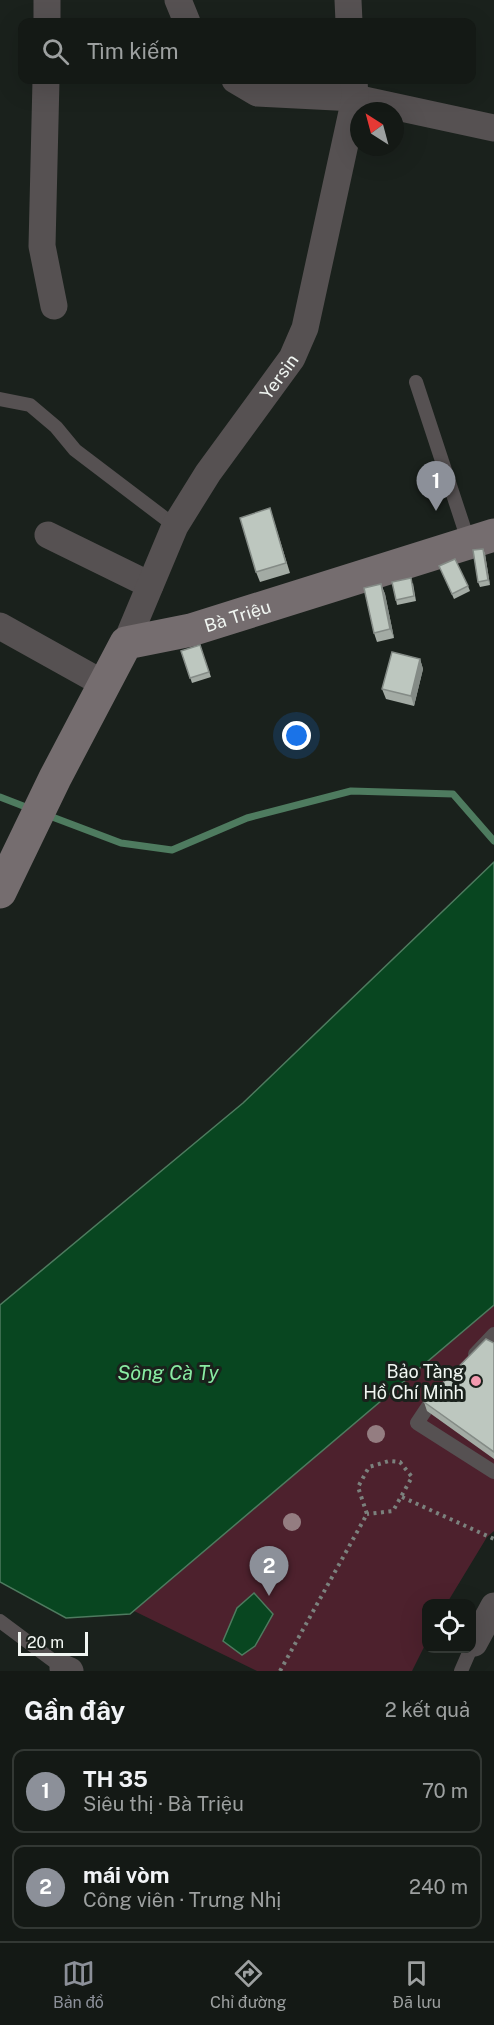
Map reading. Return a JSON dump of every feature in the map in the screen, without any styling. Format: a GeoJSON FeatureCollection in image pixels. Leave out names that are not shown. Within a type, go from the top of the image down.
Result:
{"type":"FeatureCollection","features":[{"type":"Feature","properties":{"kind":"street"},"geometry":{"type":"LineString","coordinates":[[47,0],[47,18]]}},
{"type":"Feature","properties":{"kind":"street"},"geometry":{"type":"LineString","coordinates":[[178,0],[185,18]]}},
{"type":"Feature","properties":{"kind":"street"},"geometry":{"type":"LineString","coordinates":[[348,0],[350,18]]}},
{"type":"Feature","properties":{"kind":"street"},"geometry":{"type":"LineString","coordinates":[[46,84],[42,246],[54,306]]}},
{"type":"Feature","properties":{"kind":"street"},"geometry":{"type":"LineString","coordinates":[[242,84],[257,93],[354,89],[494,128]]}},
{"type":"Feature","properties":{"kind":"street","name":"Yersin"},"geometry":{"type":"LineString","coordinates":[[126,643],[175,526],[208,473],[278,378],[297,348],[305,328],[354,89]]}},
{"type":"Feature","properties":{"kind":"street"},"geometry":{"type":"LineString","coordinates":[[48,535],[150,585]]}},
{"type":"Feature","properties":{"kind":"street","name":"Bà Triệu"},"geometry":{"type":"LineString","coordinates":[[126,643],[191,630],[481,539]]}},
{"type":"Feature","properties":{"kind":"street"},"geometry":{"type":"LineString","coordinates":[[0,626],[104,684]]}},
{"type":"Feature","properties":{"kind":"street"},"geometry":{"type":"LineString","coordinates":[[0,892],[55,778],[126,643]]}},
{"type":"Feature","properties":{"kind":"street"},"geometry":{"type":"LineString","coordinates":[[476,1639],[494,1606]]}},
{"type":"Feature","properties":{"kind":"lane"},"geometry":{"type":"LineString","coordinates":[[416,382],[481,539]]}},
{"type":"Feature","properties":{"kind":"lane"},"geometry":{"type":"LineString","coordinates":[[0,399],[30,405],[56,427],[75,450],[175,526]]}},
{"type":"Feature","properties":{"kind":"lane"},"geometry":{"type":"LineString","coordinates":[[464,1365],[494,1334]]}},
{"type":"Feature","properties":{"kind":"lane"},"geometry":{"type":"LineString","coordinates":[[449,1380],[434,1395],[417,1423],[494,1472]]}},
{"type":"Feature","properties":{"kind":"lane"},"geometry":{"type":"LineString","coordinates":[[0,1621],[67,1669]]}},
{"type":"Feature","properties":{"kind":"lane"},"geometry":{"type":"LineString","coordinates":[[461,1671],[469,1653]]}},
{"type":"Feature","properties":{"kind":"path"},"geometry":{"type":"LineString","coordinates":[[280,1671],[367,1514],[358,1487],[369,1467],[389,1461],[400,1462],[412,1477],[393,1512],[367,1514]]}},
{"type":"Feature","properties":{"kind":"path"},"geometry":{"type":"LineString","coordinates":[[402,1497],[494,1539]]}},
{"type":"Feature","properties":{"kind":"shaded area"},"geometry":{"type":"Polygon","coordinates":[[[494,1305],[494,1531],[487,1537],[449,1599],[422,1599],[422,1651],[412,1671],[257,1671],[134,1611],[494,1305]]]}},
{"type":"Feature","properties":{"kind":"water","name":"Sông Cà Ty"},"geometry":{"type":"Polygon","coordinates":[[[494,862],[494,1305],[130,1614],[66,1618],[0,1582],[0,1305],[243,1103],[494,862]]]}},
{"type":"Feature","properties":{"kind":"water"},"geometry":{"type":"Polygon","coordinates":[[[254,1593],[273,1614],[255,1646],[242,1655],[223,1641],[237,1608],[254,1593]]]}},
{"type":"Feature","properties":{"kind":"building"},"geometry":{"type":"Polygon","coordinates":[[[270,508],[286,563],[256,572],[240,518],[270,508]]]}},
{"type":"Feature","properties":{"kind":"building"},"geometry":{"type":"Polygon","coordinates":[[[483,549],[488,580],[478,582],[473,550],[483,549]]]}},
{"type":"Feature","properties":{"kind":"building"},"geometry":{"type":"Polygon","coordinates":[[[455,559],[468,586],[452,594],[439,566],[455,559]]]}},
{"type":"Feature","properties":{"kind":"building"},"geometry":{"type":"Polygon","coordinates":[[[411,578],[414,596],[396,600],[392,582],[411,578]]]}},
{"type":"Feature","properties":{"kind":"building"},"geometry":{"type":"Polygon","coordinates":[[[381,584],[390,629],[374,633],[364,588],[381,584]]]}},
{"type":"Feature","properties":{"kind":"building"},"geometry":{"type":"Polygon","coordinates":[[[200,645],[209,672],[190,678],[181,651],[200,645]]]}},
{"type":"Feature","properties":{"kind":"building"},"geometry":{"type":"Polygon","coordinates":[[[392,652],[420,659],[411,696],[382,689],[392,652]]]}},
{"type":"Feature","properties":{"kind":"building","name":"Bảo Tàng Hồ Chí Minh"},"geometry":{"type":"Polygon","coordinates":[[[486,1339],[494,1343],[494,1452],[424,1402],[486,1339]]]}},
{"type":"Feature","properties":{"kind":"waterway"},"geometry":{"type":"LineString","coordinates":[[47,815],[121,843],[172,850],[247,818],[351,791],[453,794],[494,841]]}},
{"type":"Feature","properties":{"kind":"waterway"},"geometry":{"type":"LineString","coordinates":[[0,797],[31,809]]}},
{"type":"Feature","properties":{"kind":"place","name":"TH 35"},"geometry":{"type":"Point","coordinates":[436,511]}},
{"type":"Feature","properties":{"kind":"place","name":"Bảo Tàng Hồ Chí Minh"},"geometry":{"type":"Point","coordinates":[476,1381]}},
{"type":"Feature","properties":{"kind":"place","name":"mái vòm"},"geometry":{"type":"Point","coordinates":[269,1596]}}]}
